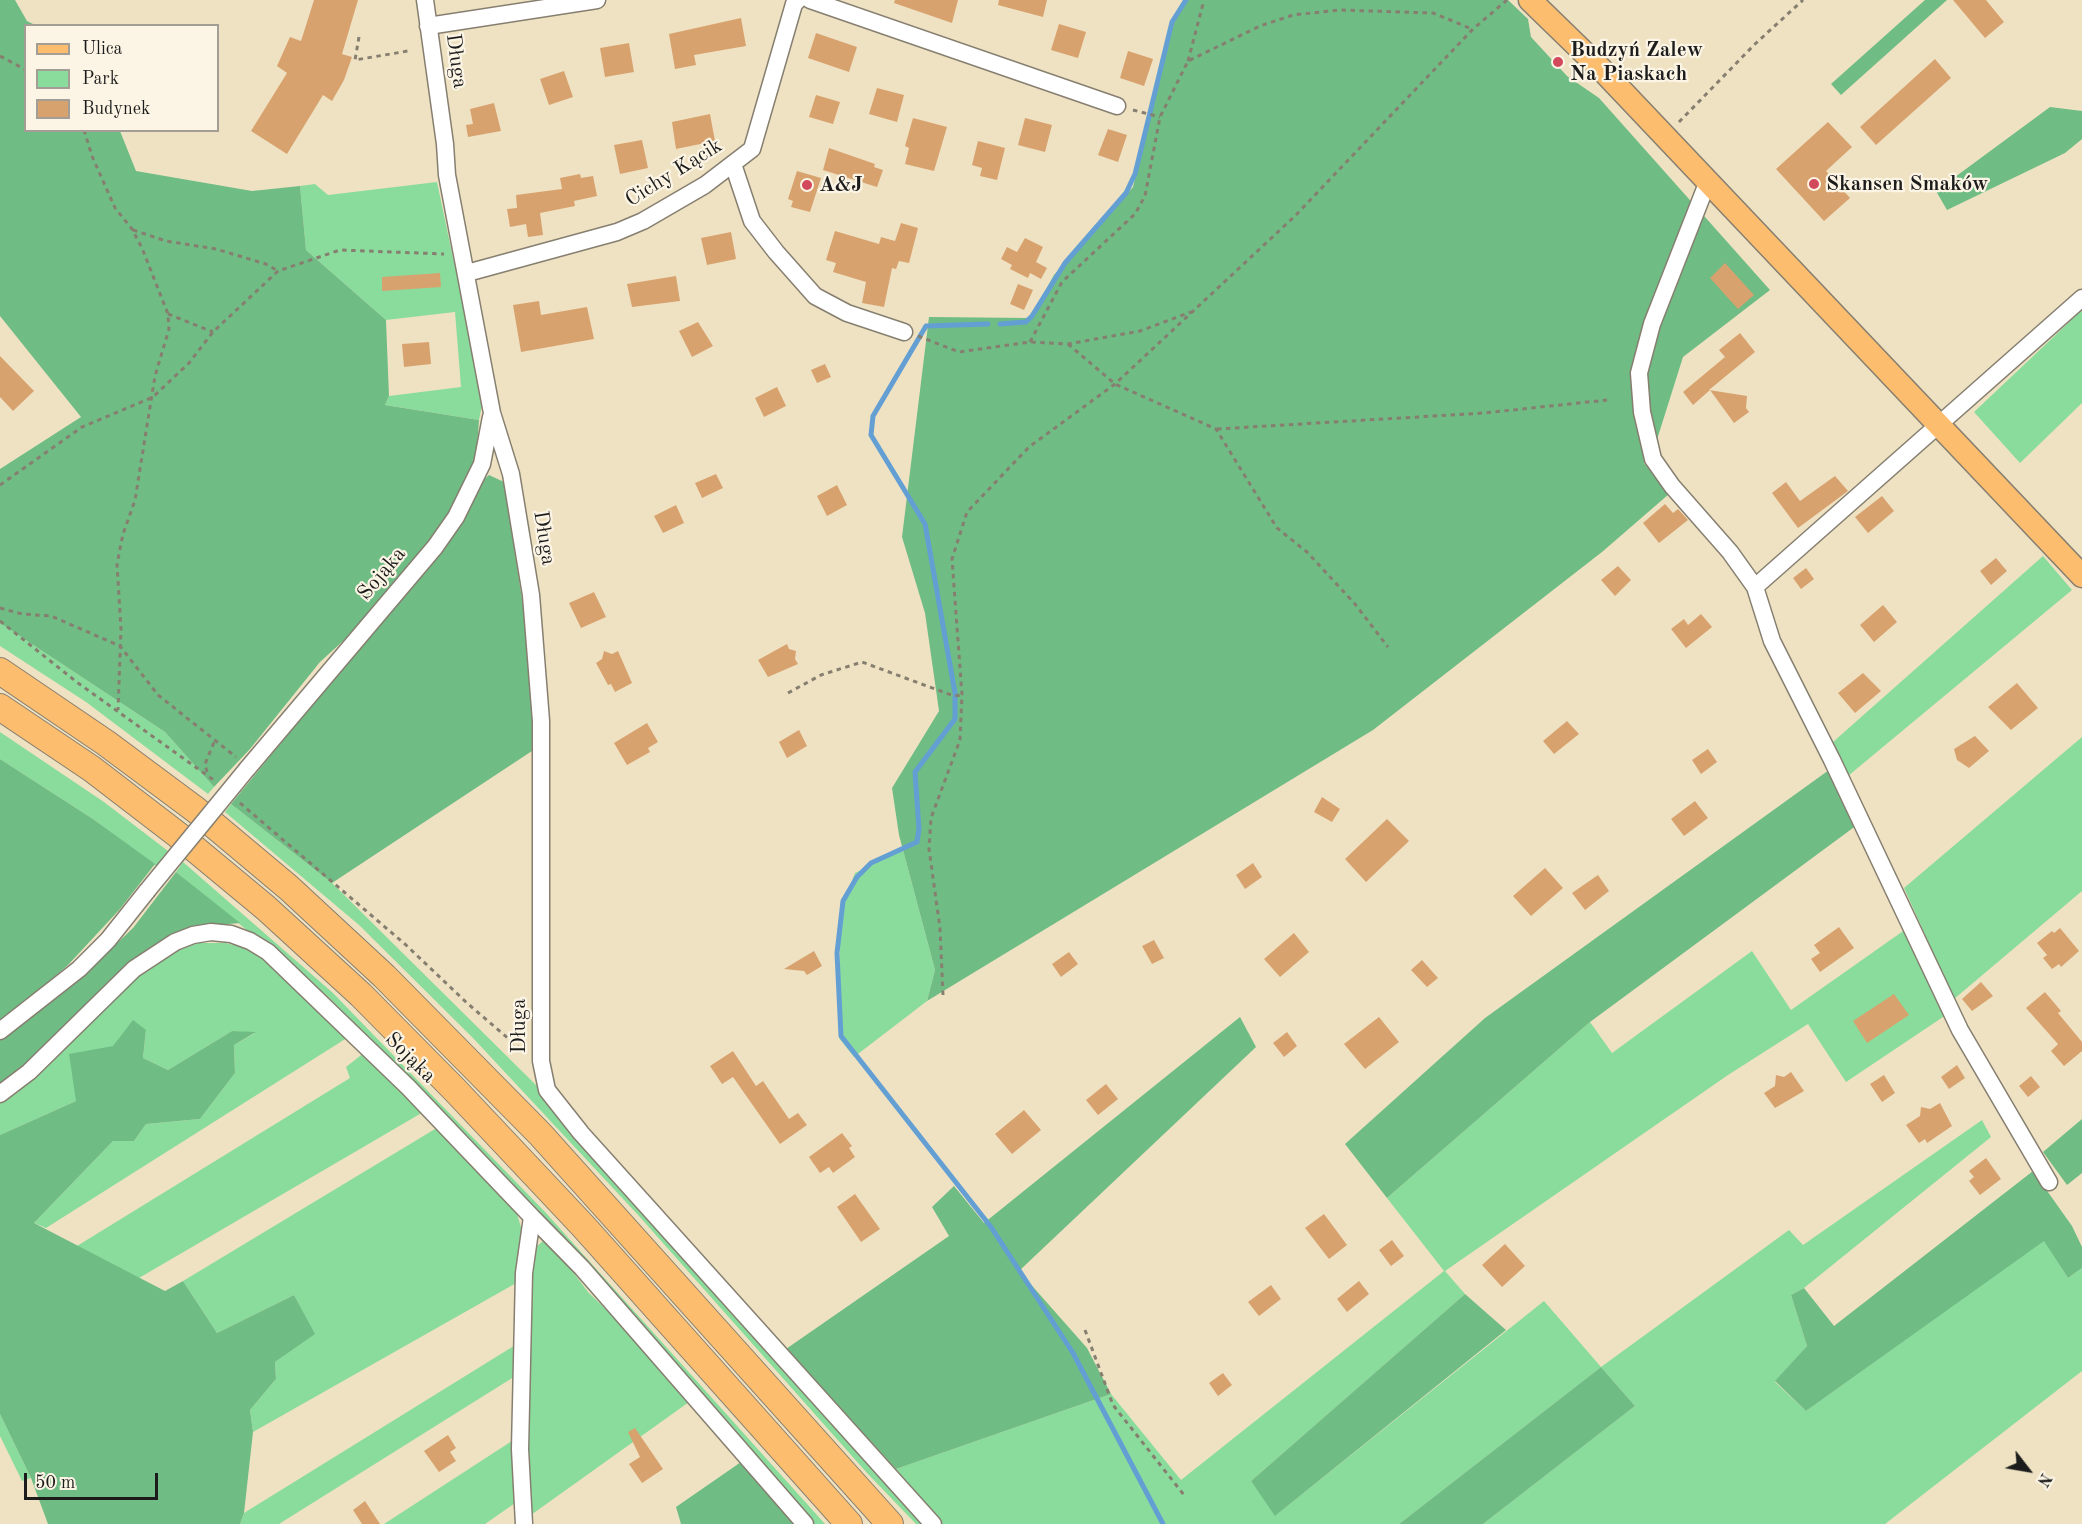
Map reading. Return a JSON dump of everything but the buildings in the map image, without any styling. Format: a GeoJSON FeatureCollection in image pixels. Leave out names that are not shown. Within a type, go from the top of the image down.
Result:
{"type":"FeatureCollection","features":[{"type":"Feature","properties":{"kind":"highway"},"geometry":{"type":"LineString","coordinates":[[0,671],[106,742],[189,804],[289,888],[384,975],[547,1142],[890,1524]]}},
{"type":"Feature","properties":{"kind":"highway"},"geometry":{"type":"LineString","coordinates":[[0,707],[92,769],[178,835],[266,908],[361,995],[554,1195],[849,1524]]}},
{"type":"Feature","properties":{"kind":"main road"},"geometry":{"type":"LineString","coordinates":[[1530,0],[1665,136],[1937,426],[2082,576]]}},
{"type":"Feature","properties":{"kind":"street","name":"Długa"},"geometry":{"type":"LineString","coordinates":[[425,0],[445,144],[447,175],[492,414],[511,474],[531,595],[542,721],[541,1061],[547,1090],[588,1141],[933,1524]]}},
{"type":"Feature","properties":{"kind":"street"},"geometry":{"type":"LineString","coordinates":[[428,26],[597,0]]}},
{"type":"Feature","properties":{"kind":"street","name":"Cichy Kącik"},"geometry":{"type":"LineString","coordinates":[[465,265],[606,237],[643,221],[705,185],[752,149],[794,4],[798,0]]}},
{"type":"Feature","properties":{"kind":"street"},"geometry":{"type":"LineString","coordinates":[[810,0],[1117,106]]}},
{"type":"Feature","properties":{"kind":"street"},"geometry":{"type":"LineString","coordinates":[[733,164],[752,220],[776,252],[815,296],[847,313],[904,332]]}},
{"type":"Feature","properties":{"kind":"street"},"geometry":{"type":"LineString","coordinates":[[1708,181],[1652,324],[1639,373],[1642,412],[1653,459],[1672,486],[1730,552],[1755,587],[1772,641],[1832,760],[1960,1030],[2049,1182]]}},
{"type":"Feature","properties":{"kind":"street"},"geometry":{"type":"LineString","coordinates":[[1755,587],[2082,298]]}},
{"type":"Feature","properties":{"kind":"street","name":"Sojąka"},"geometry":{"type":"LineString","coordinates":[[0,1031],[79,969],[108,940],[244,765],[435,547],[456,517],[482,464],[492,414]]}},
{"type":"Feature","properties":{"kind":"street"},"geometry":{"type":"LineString","coordinates":[[482,464],[511,474]]}},
{"type":"Feature","properties":{"kind":"street","name":"Sojąka"},"geometry":{"type":"LineString","coordinates":[[0,1094],[29,1072],[134,969],[175,942],[194,935],[211,933],[231,934],[250,941],[268,952],[297,978],[408,1087],[582,1268],[805,1524]]}},
{"type":"Feature","properties":{"kind":"street"},"geometry":{"type":"LineString","coordinates":[[524,1524],[520,1449],[524,1273],[532,1217]]}},
{"type":"Feature","properties":{"kind":"path"},"geometry":{"type":"LineString","coordinates":[[1030,342],[1062,282],[1135,214],[1145,195],[1159,117],[1188,61],[1204,0]]}},
{"type":"Feature","properties":{"kind":"path"},"geometry":{"type":"LineString","coordinates":[[943,994],[940,928],[929,849],[931,818],[960,740],[962,695],[952,559],[967,512],[1029,447],[1115,384],[1193,311],[1330,181],[1473,29],[1507,0]]}},
{"type":"Feature","properties":{"kind":"path"},"geometry":{"type":"LineString","coordinates":[[1665,136],[1755,44],[1803,0]]}},
{"type":"Feature","properties":{"kind":"path"},"geometry":{"type":"LineString","coordinates":[[1188,61],[1260,26],[1293,15],[1339,10],[1433,13],[1473,29]]}},
{"type":"Feature","properties":{"kind":"path"},"geometry":{"type":"LineString","coordinates":[[359,37],[356,60],[408,51]]}},
{"type":"Feature","properties":{"kind":"path"},"geometry":{"type":"LineString","coordinates":[[0,56],[24,69]]}},
{"type":"Feature","properties":{"kind":"path"},"geometry":{"type":"LineString","coordinates":[[1141,113],[1159,117]]}},
{"type":"Feature","properties":{"kind":"path"},"geometry":{"type":"LineString","coordinates":[[85,132],[92,156],[115,208],[132,229],[168,314],[169,329],[155,376],[135,500],[123,534],[117,564],[120,646],[118,710]]}},
{"type":"Feature","properties":{"kind":"path"},"geometry":{"type":"LineString","coordinates":[[132,229],[166,241],[216,249],[266,264],[278,271]]}},
{"type":"Feature","properties":{"kind":"path"},"geometry":{"type":"LineString","coordinates":[[0,485],[82,426],[153,397],[189,363],[213,332],[278,271],[340,250],[372,250],[397,254],[425,252],[465,265]]}},
{"type":"Feature","properties":{"kind":"path"},"geometry":{"type":"LineString","coordinates":[[922,338],[959,352],[1030,342],[1068,344],[1140,331],[1193,311]]}},
{"type":"Feature","properties":{"kind":"path"},"geometry":{"type":"LineString","coordinates":[[168,314],[213,332]]}},
{"type":"Feature","properties":{"kind":"path"},"geometry":{"type":"LineString","coordinates":[[1068,344],[1115,384],[1216,429],[1484,413],[1607,400]]}},
{"type":"Feature","properties":{"kind":"path"},"geometry":{"type":"LineString","coordinates":[[1216,429],[1277,528],[1307,552],[1355,604],[1388,647]]}},
{"type":"Feature","properties":{"kind":"path"},"geometry":{"type":"LineString","coordinates":[[0,608],[22,614],[51,616],[120,646],[158,695],[244,765]]}},
{"type":"Feature","properties":{"kind":"path"},"geometry":{"type":"LineString","coordinates":[[0,621],[78,683],[208,774],[224,788]]}},
{"type":"Feature","properties":{"kind":"path"},"geometry":{"type":"LineString","coordinates":[[788,693],[821,675],[862,662],[954,696],[962,695]]}},
{"type":"Feature","properties":{"kind":"path"},"geometry":{"type":"LineString","coordinates":[[208,774],[205,764],[214,740]]}},
{"type":"Feature","properties":{"kind":"path"},"geometry":{"type":"LineString","coordinates":[[239,802],[406,945],[516,1047],[541,1061]]}},
{"type":"Feature","properties":{"kind":"path"},"geometry":{"type":"LineString","coordinates":[[1085,1330],[1113,1405],[1184,1496]]}},
{"type":"Feature","properties":{"kind":"green space"},"geometry":{"type":"Polygon","coordinates":[[[0,0],[15,0],[27,21],[33,24],[24,24],[24,132],[120,132],[136,171],[252,191],[300,186],[306,250],[386,320],[389,396],[385,405],[479,420],[476,463],[463,491],[434,538],[353,632],[320,662],[250,749],[214,787],[165,732],[0,623],[0,469],[81,417],[0,316],[0,0]]]}},
{"type":"Feature","properties":{"kind":"green space"},"geometry":{"type":"Polygon","coordinates":[[[1183,0],[1508,0],[1528,19],[1531,37],[1567,76],[1599,98],[1770,290],[1683,357],[1654,449],[1644,463],[1669,494],[1602,552],[1373,730],[927,1001],[935,970],[899,835],[892,788],[939,711],[925,613],[902,537],[929,317],[1030,318],[1054,275],[1133,187],[1174,17],[1183,0]]]}},
{"type":"Feature","properties":{"kind":"green space"},"geometry":{"type":"Polygon","coordinates":[[[1925,0],[1947,0],[1841,95],[1831,84],[1925,0]]]}},
{"type":"Feature","properties":{"kind":"green space"},"geometry":{"type":"Polygon","coordinates":[[[2050,107],[2082,111],[2082,139],[2065,153],[1947,210],[1936,191],[2050,107]]]}},
{"type":"Feature","properties":{"kind":"green space"},"geometry":{"type":"Polygon","coordinates":[[[437,182],[483,400],[479,420],[385,405],[389,396],[461,387],[455,312],[386,320],[306,250],[300,186],[315,184],[328,195],[437,182]]]}},
{"type":"Feature","properties":{"kind":"green space"},"geometry":{"type":"Polygon","coordinates":[[[2082,310],[2082,403],[2020,463],[1974,412],[2082,310]]]}},
{"type":"Feature","properties":{"kind":"green space"},"geometry":{"type":"Polygon","coordinates":[[[489,475],[504,482],[530,651],[535,749],[332,883],[231,804],[453,533],[481,482],[489,475]]]}},
{"type":"Feature","properties":{"kind":"green space"},"geometry":{"type":"Polygon","coordinates":[[[2043,556],[2072,590],[1848,776],[1833,742],[2043,556]]]}},
{"type":"Feature","properties":{"kind":"green space"},"geometry":{"type":"Polygon","coordinates":[[[0,623],[165,732],[214,787],[208,794],[86,702],[0,646],[0,623]]]}},
{"type":"Feature","properties":{"kind":"green space"},"geometry":{"type":"Polygon","coordinates":[[[0,732],[104,802],[168,851],[156,866],[93,819],[0,759],[0,732]]]}},
{"type":"Feature","properties":{"kind":"green space"},"geometry":{"type":"Polygon","coordinates":[[[2082,737],[2082,891],[1954,999],[1904,888],[2082,737]]]}},
{"type":"Feature","properties":{"kind":"green space"},"geometry":{"type":"Polygon","coordinates":[[[0,759],[93,819],[155,864],[120,909],[68,965],[0,1024],[0,759]]]}},
{"type":"Feature","properties":{"kind":"green space"},"geometry":{"type":"Polygon","coordinates":[[[1829,770],[1857,825],[1590,1022],[1387,1198],[1345,1144],[1485,1018],[1829,770]]]}},
{"type":"Feature","properties":{"kind":"green space"},"geometry":{"type":"Polygon","coordinates":[[[231,804],[332,883],[536,1085],[553,1110],[926,1524],[916,1524],[867,1473],[639,1216],[473,1038],[359,925],[225,812],[231,804]]]}},
{"type":"Feature","properties":{"kind":"green space"},"geometry":{"type":"Polygon","coordinates":[[[903,850],[935,970],[927,1001],[854,1057],[839,1038],[840,912],[855,873],[903,850]]]}},
{"type":"Feature","properties":{"kind":"green space"},"geometry":{"type":"Polygon","coordinates":[[[183,862],[333,993],[546,1213],[825,1524],[814,1524],[582,1260],[381,1049],[326,995],[176,872],[183,862]]]}},
{"type":"Feature","properties":{"kind":"green space"},"geometry":{"type":"Polygon","coordinates":[[[176,872],[240,923],[207,926],[173,937],[24,1067],[0,1083],[0,1037],[92,967],[133,928],[176,872]]]}},
{"type":"Feature","properties":{"kind":"green space"},"geometry":{"type":"Polygon","coordinates":[[[1906,929],[1946,1015],[1846,1082],[1808,1024],[1728,1075],[1445,1271],[1465,1294],[1251,1481],[1276,1515],[1544,1301],[1601,1367],[1399,1524],[941,1524],[896,1469],[1111,1394],[1181,1480],[1444,1271],[1387,1198],[1590,1022],[1612,1053],[1752,951],[1791,1010],[1906,929]]]}},
{"type":"Feature","properties":{"kind":"green space"},"geometry":{"type":"Polygon","coordinates":[[[198,943],[225,943],[247,948],[269,959],[350,1036],[46,1228],[34,1223],[113,1141],[134,1141],[146,1124],[200,1119],[235,1073],[234,1045],[255,1033],[232,1031],[168,1070],[143,1058],[146,1030],[76,1101],[0,1135],[0,1103],[18,1092],[139,976],[171,953],[198,943]]]}},
{"type":"Feature","properties":{"kind":"green space"},"geometry":{"type":"Polygon","coordinates":[[[1240,1017],[1256,1047],[1019,1271],[1087,1348],[1111,1394],[896,1469],[786,1349],[949,1236],[932,1207],[954,1186],[984,1223],[1240,1017]]]}},
{"type":"Feature","properties":{"kind":"green space"},"geometry":{"type":"Polygon","coordinates":[[[133,1020],[146,1030],[143,1058],[168,1070],[232,1031],[256,1032],[234,1045],[235,1073],[200,1119],[146,1124],[134,1141],[113,1141],[34,1223],[165,1291],[183,1281],[217,1333],[294,1295],[315,1334],[275,1362],[276,1379],[250,1410],[253,1432],[244,1513],[240,1524],[48,1524],[31,1478],[0,1414],[0,1135],[76,1101],[69,1054],[113,1046],[133,1020]]]}},
{"type":"Feature","properties":{"kind":"green space"},"geometry":{"type":"Polygon","coordinates":[[[365,1052],[425,1111],[139,1278],[77,1246],[350,1078],[346,1067],[365,1052]]]}},
{"type":"Feature","properties":{"kind":"green space"},"geometry":{"type":"Polygon","coordinates":[[[2082,1119],[2082,1173],[2067,1185],[2043,1152],[2082,1119]]]}},
{"type":"Feature","properties":{"kind":"green space"},"geometry":{"type":"Polygon","coordinates":[[[1982,1120],[1991,1137],[1804,1288],[1791,1295],[1807,1346],[1775,1382],[1806,1411],[2044,1240],[2068,1278],[2082,1268],[2082,1371],[1885,1524],[1483,1524],[1635,1406],[1601,1367],[1789,1230],[1803,1245],[1982,1120]]]}},
{"type":"Feature","properties":{"kind":"green space"},"geometry":{"type":"Polygon","coordinates":[[[440,1126],[517,1214],[524,1237],[518,1282],[253,1432],[250,1410],[276,1379],[275,1362],[314,1334],[294,1295],[217,1333],[183,1281],[440,1126]]]}},
{"type":"Feature","properties":{"kind":"green space"},"geometry":{"type":"Polygon","coordinates":[[[2033,1171],[2072,1226],[2082,1247],[2082,1268],[2068,1278],[2044,1241],[1806,1411],[1775,1381],[1807,1346],[1791,1295],[1804,1288],[1834,1326],[2033,1171]]]}},
{"type":"Feature","properties":{"kind":"green space"},"geometry":{"type":"Polygon","coordinates":[[[543,1241],[552,1244],[588,1292],[627,1330],[657,1368],[689,1402],[531,1515],[527,1459],[532,1272],[537,1246],[543,1241]]]}},
{"type":"Feature","properties":{"kind":"green space"},"geometry":{"type":"Polygon","coordinates":[[[1465,1294],[1506,1330],[1275,1516],[1251,1481],[1465,1294]]]}},
{"type":"Feature","properties":{"kind":"green space"},"geometry":{"type":"Polygon","coordinates":[[[517,1344],[517,1375],[279,1524],[240,1524],[244,1513],[517,1344]]]}},
{"type":"Feature","properties":{"kind":"green space"},"geometry":{"type":"Polygon","coordinates":[[[1601,1367],[1635,1406],[1483,1524],[1399,1524],[1601,1367]]]}},
{"type":"Feature","properties":{"kind":"green space"},"geometry":{"type":"Polygon","coordinates":[[[0,1414],[31,1478],[22,1481],[0,1436],[0,1414]]]}},
{"type":"Feature","properties":{"kind":"green space"},"geometry":{"type":"Polygon","coordinates":[[[515,1439],[518,1501],[485,1524],[384,1524],[515,1439]]]}},
{"type":"Feature","properties":{"kind":"green space"},"geometry":{"type":"Polygon","coordinates":[[[741,1462],[796,1524],[681,1524],[676,1507],[741,1462]]]}},
{"type":"Feature","properties":{"kind":"waterway"},"geometry":{"type":"LineString","coordinates":[[1000,324],[1026,322],[1032,316],[1065,263],[1126,193],[1135,174],[1172,22],[1186,0]]}},
{"type":"Feature","properties":{"kind":"waterway"},"geometry":{"type":"LineString","coordinates":[[955,693],[925,524],[871,435],[873,416],[926,326],[988,324]]}},
{"type":"Feature","properties":{"kind":"waterway"},"geometry":{"type":"LineString","coordinates":[[955,697],[955,719],[915,772],[919,829],[917,842],[871,863],[857,877],[843,901],[837,953],[841,1036],[991,1227],[1073,1353],[1163,1524]]}},
{"type":"Feature","properties":{"kind":"place","name":"Budzyń Zalew Na Piaskach"},"geometry":{"type":"Point","coordinates":[1558,62]}},
{"type":"Feature","properties":{"kind":"place","name":"Skansen Smaków"},"geometry":{"type":"Point","coordinates":[1814,184]}},
{"type":"Feature","properties":{"kind":"place","name":"A&J"},"geometry":{"type":"Point","coordinates":[807,185]}}]}
